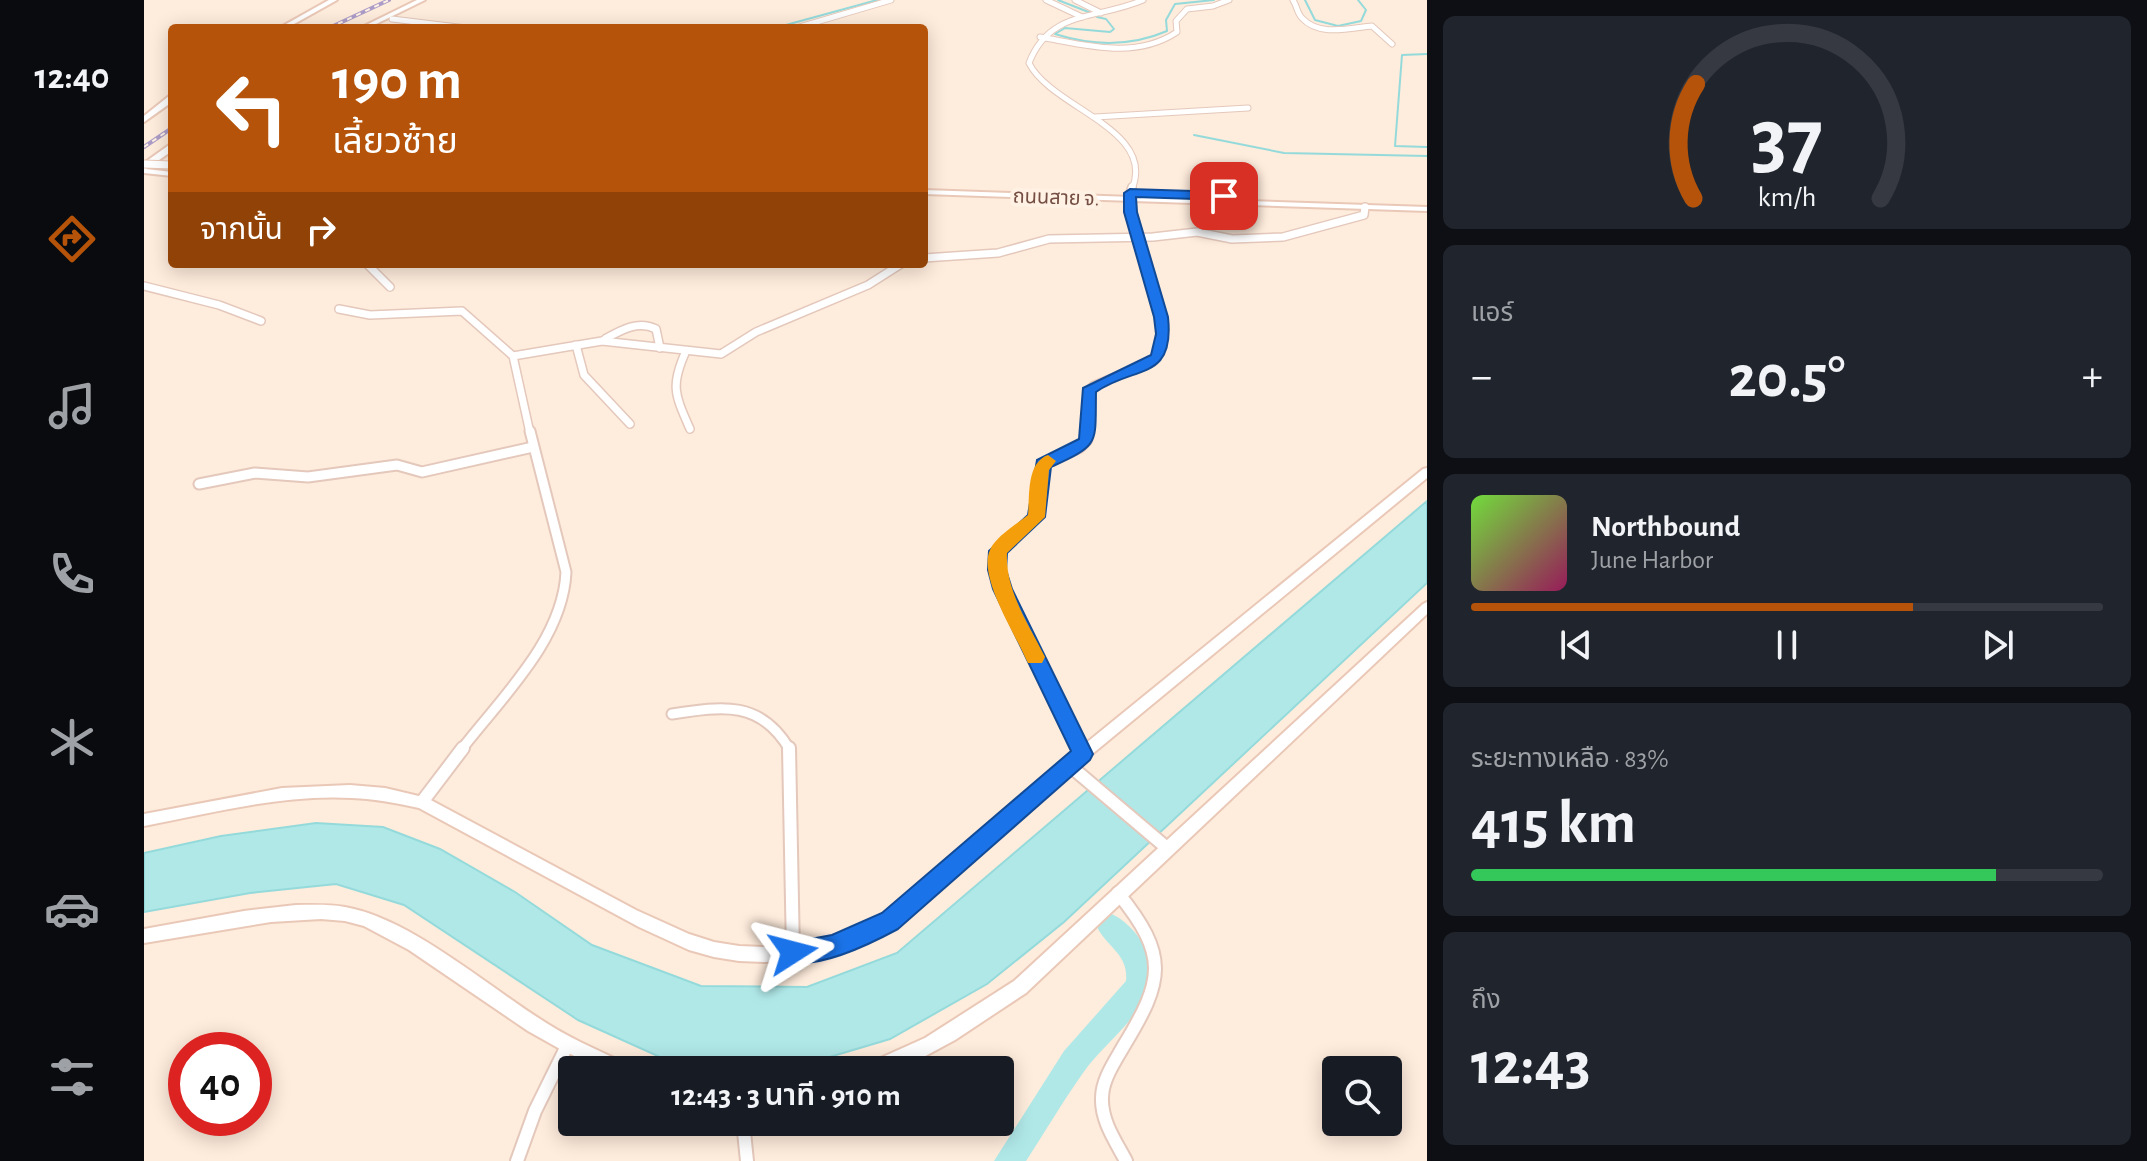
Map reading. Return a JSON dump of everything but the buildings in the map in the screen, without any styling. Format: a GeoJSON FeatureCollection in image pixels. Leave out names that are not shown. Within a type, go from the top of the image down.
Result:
{"type":"FeatureCollection","features":[{"type":"Feature","properties":{"kind":"street"},"geometry":{"type":"LineString","coordinates":[[289,24],[334,0]]}},
{"type":"Feature","properties":{"kind":"street"},"geometry":{"type":"LineString","coordinates":[[380,24],[422,0]]}},
{"type":"Feature","properties":{"kind":"street"},"geometry":{"type":"LineString","coordinates":[[373,24],[432,0]]}},
{"type":"Feature","properties":{"kind":"street"},"geometry":{"type":"LineString","coordinates":[[810,24],[891,0]]}},
{"type":"Feature","properties":{"kind":"street"},"geometry":{"type":"LineString","coordinates":[[1046,0],[1082,17]]}},
{"type":"Feature","properties":{"kind":"street"},"geometry":{"type":"LineString","coordinates":[[1075,0],[1101,13]]}},
{"type":"Feature","properties":{"kind":"street"},"geometry":{"type":"LineString","coordinates":[[1083,754],[1002,589],[997,570],[998,551],[1036,517],[1043,464],[1080,447],[1087,440],[1088,391],[1093,386],[1148,365],[1158,357],[1163,334],[1130,197],[1137,166],[1126,143],[1095,117],[1032,74],[1030,59],[1040,37],[1052,27],[1082,17],[1129,8],[1143,0]]}},
{"type":"Feature","properties":{"kind":"street"},"geometry":{"type":"LineString","coordinates":[[1040,37],[1113,48],[1155,45],[1174,35],[1178,29],[1176,21],[1187,9],[1213,6],[1229,0]]}},
{"type":"Feature","properties":{"kind":"street"},"geometry":{"type":"LineString","coordinates":[[1293,0],[1302,19],[1312,24],[1335,30],[1372,26],[1392,44]]}},
{"type":"Feature","properties":{"kind":"street"},"geometry":{"type":"LineString","coordinates":[[388,18],[435,24]]}},
{"type":"Feature","properties":{"kind":"street"},"geometry":{"type":"LineString","coordinates":[[144,120],[168,101]]}},
{"type":"Feature","properties":{"kind":"street"},"geometry":{"type":"LineString","coordinates":[[1095,117],[1248,108]]}},
{"type":"Feature","properties":{"kind":"street"},"geometry":{"type":"LineString","coordinates":[[148,162],[168,144]]}},
{"type":"Feature","properties":{"kind":"street"},"geometry":{"type":"LineString","coordinates":[[148,162],[168,150]]}},
{"type":"Feature","properties":{"kind":"street"},"geometry":{"type":"LineString","coordinates":[[148,162],[168,156]]}},
{"type":"Feature","properties":{"kind":"street"},"geometry":{"type":"LineString","coordinates":[[148,162],[168,163]]}},
{"type":"Feature","properties":{"kind":"street"},"geometry":{"type":"LineString","coordinates":[[148,162],[168,173]]}},
{"type":"Feature","properties":{"kind":"street"},"geometry":{"type":"LineString","coordinates":[[144,179],[168,176]]}},
{"type":"Feature","properties":{"kind":"street","name":"ถนนสาย จ."},"geometry":{"type":"LineString","coordinates":[[928,185],[1427,209]]}},
{"type":"Feature","properties":{"kind":"street","name":"ถนนสาย จ."},"geometry":{"type":"LineString","coordinates":[[928,192],[1427,202]]}},
{"type":"Feature","properties":{"kind":"street"},"geometry":{"type":"LineString","coordinates":[[928,258],[998,253],[1049,239],[1197,232],[1232,239],[1283,237],[1329,222],[1359,217],[1364,215],[1365,207]]}},
{"type":"Feature","properties":{"kind":"street"},"geometry":{"type":"LineString","coordinates":[[371,268],[390,287]]}},
{"type":"Feature","properties":{"kind":"street"},"geometry":{"type":"LineString","coordinates":[[513,356],[602,341],[726,353],[756,332],[868,285],[895,268]]}},
{"type":"Feature","properties":{"kind":"street"},"geometry":{"type":"LineString","coordinates":[[144,286],[219,305],[261,321]]}},
{"type":"Feature","properties":{"kind":"street"},"geometry":{"type":"LineString","coordinates":[[339,309],[370,315],[462,311],[513,356],[522,387],[523,410],[566,572],[562,607],[542,645],[422,802]]}},
{"type":"Feature","properties":{"kind":"street"},"geometry":{"type":"LineString","coordinates":[[602,341],[632,327],[649,325],[656,329],[660,348]]}},
{"type":"Feature","properties":{"kind":"street"},"geometry":{"type":"LineString","coordinates":[[576,345],[584,375],[597,391],[616,405],[630,424]]}},
{"type":"Feature","properties":{"kind":"street"},"geometry":{"type":"LineString","coordinates":[[686,351],[672,391],[690,429]]}},
{"type":"Feature","properties":{"kind":"street"},"geometry":{"type":"LineString","coordinates":[[199,484],[242,475],[308,477],[397,465],[422,472],[533,447]]}},
{"type":"Feature","properties":{"kind":"street"},"geometry":{"type":"LineString","coordinates":[[144,820],[310,790],[384,792],[422,802],[690,943],[746,954],[832,946],[862,936],[890,921],[1069,765],[1427,472]]}},
{"type":"Feature","properties":{"kind":"street"},"geometry":{"type":"LineString","coordinates":[[906,1056],[960,1028],[1020,987],[1427,607]]}},
{"type":"Feature","properties":{"kind":"street"},"geometry":{"type":"LineString","coordinates":[[672,714],[728,706],[744,708],[770,724],[785,739],[790,750],[793,952]]}},
{"type":"Feature","properties":{"kind":"street"},"geometry":{"type":"LineString","coordinates":[[1069,765],[1167,848]]}},
{"type":"Feature","properties":{"kind":"street"},"geometry":{"type":"LineString","coordinates":[[1118,893],[1152,939],[1158,970],[1150,1005],[1104,1083],[1101,1103],[1105,1121],[1126,1161]]}},
{"type":"Feature","properties":{"kind":"street"},"geometry":{"type":"LineString","coordinates":[[144,936],[306,912],[347,914],[381,927],[429,955],[537,1028],[592,1056]]}},
{"type":"Feature","properties":{"kind":"street"},"geometry":{"type":"LineString","coordinates":[[517,1161],[535,1111],[568,1044]]}},
{"type":"Feature","properties":{"kind":"street"},"geometry":{"type":"LineString","coordinates":[[744,1136],[747,1161]]}},
{"type":"Feature","properties":{"kind":"water"},"geometry":{"type":"Polygon","coordinates":[[[1427,501],[1427,583],[1064,922],[987,984],[890,1039],[833,1056],[658,1056],[578,1020],[404,905],[336,884],[250,893],[144,912],[144,853],[221,836],[316,823],[383,827],[440,849],[515,892],[592,945],[701,986],[807,987],[897,953],[1427,501]]]}},
{"type":"Feature","properties":{"kind":"waterway"},"geometry":{"type":"LineString","coordinates":[[790,24],[877,0]]}},
{"type":"Feature","properties":{"kind":"waterway"},"geometry":{"type":"LineString","coordinates":[[1058,0],[1091,13]]}},
{"type":"Feature","properties":{"kind":"waterway"},"geometry":{"type":"LineString","coordinates":[[1097,17],[1106,19],[1114,29],[1110,32],[1065,28],[1055,34],[1097,43],[1139,40],[1167,31],[1166,20],[1175,4],[1214,0]]}},
{"type":"Feature","properties":{"kind":"waterway"},"geometry":{"type":"LineString","coordinates":[[1305,0],[1315,20],[1338,26],[1361,21],[1366,10],[1358,0]]}},
{"type":"Feature","properties":{"kind":"waterway"},"geometry":{"type":"LineString","coordinates":[[1427,54],[1402,55],[1395,146],[1427,147]]}},
{"type":"Feature","properties":{"kind":"waterway"},"geometry":{"type":"LineString","coordinates":[[1194,135],[1284,153],[1427,156]]}},
{"type":"Feature","properties":{"kind":"waterway"},"geometry":{"type":"LineString","coordinates":[[1009,1161],[1074,1061],[1138,988],[1138,960],[1109,925]]}},
{"type":"Feature","properties":{"kind":"railway"},"geometry":{"type":"LineString","coordinates":[[338,24],[389,0]]}},
{"type":"Feature","properties":{"kind":"railway"},"geometry":{"type":"LineString","coordinates":[[144,147],[168,131]]}},
{"type":"Feature","properties":{"kind":"slow traffic"},"geometry":{"type":"LineString","coordinates":[[1035,657],[1002,589],[997,570],[998,551],[1036,517],[1041,469],[1048,461]]}},
{"type":"Feature","properties":{"kind":"route"},"geometry":{"type":"LineString","coordinates":[[793,952],[832,946],[862,936],[890,921],[1083,754],[1002,589],[997,570],[998,551],[1036,517],[1043,464],[1080,447],[1087,440],[1088,391],[1093,386],[1148,365],[1158,357],[1163,334],[1161,317],[1131,212],[1130,193],[1224,196]]}}]}
